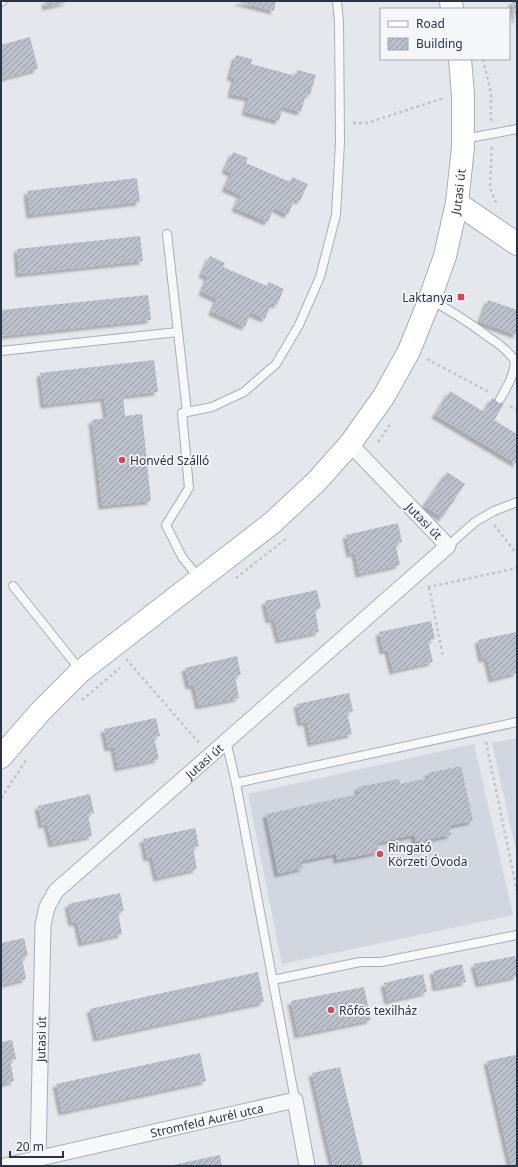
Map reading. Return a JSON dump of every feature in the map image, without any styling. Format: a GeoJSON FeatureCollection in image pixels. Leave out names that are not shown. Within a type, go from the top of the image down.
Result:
{"type":"FeatureCollection","features":[{"type":"Feature","properties":{"kind":"street","name":"Jutasi út"},"geometry":{"type":"LineString","coordinates":[[1,757],[40,712],[81,671],[272,523],[316,482],[350,444],[384,396],[409,351],[430,299],[445,256],[457,203],[463,139],[463,95],[460,60]]}},
{"type":"Feature","properties":{"kind":"street"},"geometry":{"type":"LineString","coordinates":[[457,203],[517,244]]}},
{"type":"Feature","properties":{"kind":"street","name":"Jutasi út"},"geometry":{"type":"LineString","coordinates":[[38,1158],[44,925],[47,907],[56,891],[448,546],[350,444]]}},
{"type":"Feature","properties":{"kind":"street"},"geometry":{"type":"LineString","coordinates":[[295,1100],[308,1166]]}},
{"type":"Feature","properties":{"kind":"street","name":"Stromfeld Aurél utca"},"geometry":{"type":"LineString","coordinates":[[7,1166],[295,1100]]}},
{"type":"Feature","properties":{"kind":"lane"},"geometry":{"type":"LineString","coordinates":[[200,579],[182,557],[166,525],[189,488],[182,413],[212,407],[244,392],[276,364],[299,325],[320,277],[336,215],[340,142],[339,22],[337,1]]}},
{"type":"Feature","properties":{"kind":"lane"},"geometry":{"type":"LineString","coordinates":[[463,139],[517,129]]}},
{"type":"Feature","properties":{"kind":"lane"},"geometry":{"type":"LineString","coordinates":[[167,234],[187,412]]}},
{"type":"Feature","properties":{"kind":"lane"},"geometry":{"type":"LineString","coordinates":[[430,299],[457,314],[509,352],[515,361],[514,373],[500,399]]}},
{"type":"Feature","properties":{"kind":"lane"},"geometry":{"type":"LineString","coordinates":[[1,351],[178,332]]}},
{"type":"Feature","properties":{"kind":"lane"},"geometry":{"type":"LineString","coordinates":[[448,546],[475,522],[494,511],[517,502]]}},
{"type":"Feature","properties":{"kind":"lane"},"geometry":{"type":"LineString","coordinates":[[13,586],[81,671]]}},
{"type":"Feature","properties":{"kind":"lane"},"geometry":{"type":"LineString","coordinates":[[236,783],[517,722]]}},
{"type":"Feature","properties":{"kind":"lane"},"geometry":{"type":"LineString","coordinates":[[226,741],[236,783],[295,1100]]}},
{"type":"Feature","properties":{"kind":"lane"},"geometry":{"type":"LineString","coordinates":[[273,980],[360,962],[381,962],[517,935]]}},
{"type":"Feature","properties":{"kind":"path"},"geometry":{"type":"LineString","coordinates":[[340,124],[367,123],[448,96],[491,93]]}},
{"type":"Feature","properties":{"kind":"path"},"geometry":{"type":"LineString","coordinates":[[424,357],[517,410]]}},
{"type":"Feature","properties":{"kind":"path"},"geometry":{"type":"LineString","coordinates":[[495,527],[517,554]]}},
{"type":"Feature","properties":{"kind":"path"},"geometry":{"type":"LineString","coordinates":[[429,587],[517,568]]}},
{"type":"Feature","properties":{"kind":"path"},"geometry":{"type":"LineString","coordinates":[[414,576],[429,587],[443,657]]}},
{"type":"Feature","properties":{"kind":"path"},"geometry":{"type":"LineString","coordinates":[[123,656],[210,756]]}},
{"type":"Feature","properties":{"kind":"path"},"geometry":{"type":"LineString","coordinates":[[483,730],[517,891]]}},
{"type":"Feature","properties":{"kind":"shaded area"},"geometry":{"type":"Polygon","coordinates":[[[517,738],[517,855],[492,743],[517,738]]]}},
{"type":"Feature","properties":{"kind":"shaded area","name":"Ringató Körzeti Óvoda"},"geometry":{"type":"Polygon","coordinates":[[[474,744],[513,915],[282,964],[248,794],[474,744]]]}},
{"type":"Feature","properties":{"kind":"building"},"geometry":{"type":"Polygon","coordinates":[[[45,1],[67,1],[67,2],[46,7],[45,1]]]}},
{"type":"Feature","properties":{"kind":"building"},"geometry":{"type":"Polygon","coordinates":[[[276,1],[274,11],[239,2],[276,1]]]}},
{"type":"Feature","properties":{"kind":"building"},"geometry":{"type":"Polygon","coordinates":[[[512,1],[517,1],[517,20],[516,20],[512,1]]]}},
{"type":"Feature","properties":{"kind":"building"},"geometry":{"type":"Polygon","coordinates":[[[30,37],[38,69],[1,79],[1,45],[30,37]]]}},
{"type":"Feature","properties":{"kind":"building"},"geometry":{"type":"Polygon","coordinates":[[[236,55],[252,59],[251,64],[296,76],[297,70],[316,75],[310,95],[306,94],[301,112],[283,107],[279,121],[245,112],[249,98],[231,94],[235,78],[230,77],[236,55]]]}},
{"type":"Feature","properties":{"kind":"building"},"geometry":{"type":"Polygon","coordinates":[[[233,152],[248,158],[246,163],[290,182],[292,177],[308,184],[300,201],[295,199],[288,215],[274,208],[268,222],[235,208],[241,195],[225,188],[232,173],[225,170],[233,152]]]}},
{"type":"Feature","properties":{"kind":"building"},"geometry":{"type":"Polygon","coordinates":[[[137,178],[140,202],[30,215],[27,191],[137,178]]]}},
{"type":"Feature","properties":{"kind":"building"},"geometry":{"type":"Polygon","coordinates":[[[140,236],[143,261],[19,274],[17,249],[140,236]]]}},
{"type":"Feature","properties":{"kind":"building"},"geometry":{"type":"Polygon","coordinates":[[[210,256],[225,263],[223,267],[267,286],[269,282],[284,289],[277,305],[272,303],[265,319],[251,313],[245,327],[212,312],[217,299],[202,292],[208,277],[202,274],[210,256]]]}},
{"type":"Feature","properties":{"kind":"building"},"geometry":{"type":"Polygon","coordinates":[[[148,295],[151,320],[1,336],[1,310],[148,295]]]}},
{"type":"Feature","properties":{"kind":"building"},"geometry":{"type":"Polygon","coordinates":[[[488,300],[517,310],[517,335],[480,322],[488,300]]]}},
{"type":"Feature","properties":{"kind":"building","name":"Honvéd Szálló"},"geometry":{"type":"Polygon","coordinates":[[[154,360],[158,392],[123,396],[125,416],[142,414],[151,501],[102,506],[92,420],[107,418],[104,398],[44,405],[40,373],[154,360]]]}},
{"type":"Feature","properties":{"kind":"building"},"geometry":{"type":"Polygon","coordinates":[[[450,391],[484,412],[492,398],[504,404],[494,420],[517,434],[517,464],[435,415],[450,391]]]}},
{"type":"Feature","properties":{"kind":"building"},"geometry":{"type":"Polygon","coordinates":[[[447,472],[465,484],[442,518],[424,506],[447,472]]]}},
{"type":"Feature","properties":{"kind":"building"},"geometry":{"type":"Polygon","coordinates":[[[398,523],[402,542],[395,543],[400,565],[359,574],[355,553],[350,554],[346,535],[398,523]]]}},
{"type":"Feature","properties":{"kind":"building"},"geometry":{"type":"Polygon","coordinates":[[[317,590],[321,608],[315,610],[319,632],[279,640],[274,619],[269,620],[265,601],[317,590]]]}},
{"type":"Feature","properties":{"kind":"building"},"geometry":{"type":"Polygon","coordinates":[[[431,621],[435,639],[428,641],[433,662],[393,671],[388,650],[383,651],[379,632],[431,621]]]}},
{"type":"Feature","properties":{"kind":"building"},"geometry":{"type":"Polygon","coordinates":[[[517,632],[517,673],[492,679],[487,658],[482,659],[478,640],[517,632]]]}},
{"type":"Feature","properties":{"kind":"building"},"geometry":{"type":"Polygon","coordinates":[[[237,656],[241,675],[235,676],[239,698],[199,706],[194,685],[189,686],[185,668],[237,656]]]}},
{"type":"Feature","properties":{"kind":"building"},"geometry":{"type":"Polygon","coordinates":[[[349,693],[353,711],[347,713],[352,734],[311,743],[307,722],[301,723],[297,704],[349,693]]]}},
{"type":"Feature","properties":{"kind":"building"},"geometry":{"type":"Polygon","coordinates":[[[156,718],[160,736],[154,737],[159,759],[118,768],[114,747],[108,748],[104,729],[156,718]]]}},
{"type":"Feature","properties":{"kind":"building"},"geometry":{"type":"Polygon","coordinates":[[[461,766],[473,821],[449,826],[451,835],[416,842],[414,835],[377,843],[379,852],[337,860],[336,854],[301,861],[303,868],[278,874],[266,814],[359,794],[358,787],[399,779],[400,784],[429,778],[428,773],[461,766]]]}},
{"type":"Feature","properties":{"kind":"building"},"geometry":{"type":"Polygon","coordinates":[[[90,794],[94,813],[88,814],[92,836],[52,844],[47,824],[42,825],[38,806],[90,794]]]}},
{"type":"Feature","properties":{"kind":"building"},"geometry":{"type":"Polygon","coordinates":[[[195,828],[199,846],[193,848],[197,869],[157,878],[152,857],[147,858],[143,839],[195,828]]]}},
{"type":"Feature","properties":{"kind":"building"},"geometry":{"type":"Polygon","coordinates":[[[120,893],[124,911],[118,912],[122,934],[82,943],[77,922],[72,923],[68,904],[120,893]]]}},
{"type":"Feature","properties":{"kind":"building"},"geometry":{"type":"Polygon","coordinates":[[[24,938],[28,956],[22,958],[26,979],[1,985],[1,943],[24,938]]]}},
{"type":"Feature","properties":{"kind":"building"},"geometry":{"type":"Polygon","coordinates":[[[515,956],[517,976],[479,984],[474,964],[515,956]]]}},
{"type":"Feature","properties":{"kind":"building"},"geometry":{"type":"Polygon","coordinates":[[[462,964],[466,982],[436,988],[433,971],[462,964]]]}},
{"type":"Feature","properties":{"kind":"building"},"geometry":{"type":"Polygon","coordinates":[[[258,972],[264,1002],[97,1038],[90,1009],[258,972]]]}},
{"type":"Feature","properties":{"kind":"building"},"geometry":{"type":"Polygon","coordinates":[[[423,974],[427,992],[388,1001],[384,983],[423,974]]]}},
{"type":"Feature","properties":{"kind":"building","name":"Rőfös texilház"},"geometry":{"type":"Polygon","coordinates":[[[364,987],[371,1020],[298,1035],[291,1001],[364,987]]]}},
{"type":"Feature","properties":{"kind":"building"},"geometry":{"type":"Polygon","coordinates":[[[12,1040],[16,1059],[10,1060],[14,1081],[1,1084],[1,1042],[12,1040]]]}},
{"type":"Feature","properties":{"kind":"building"},"geometry":{"type":"Polygon","coordinates":[[[200,1053],[206,1081],[62,1112],[56,1084],[200,1053]]]}},
{"type":"Feature","properties":{"kind":"building"},"geometry":{"type":"Polygon","coordinates":[[[515,1055],[517,1062],[517,1166],[511,1166],[487,1061],[515,1055]]]}},
{"type":"Feature","properties":{"kind":"building"},"geometry":{"type":"Polygon","coordinates":[[[340,1067],[363,1166],[333,1166],[328,1145],[312,1073],[340,1067]]]}},
{"type":"Feature","properties":{"kind":"building"},"geometry":{"type":"Polygon","coordinates":[[[220,1155],[222,1166],[173,1166],[173,1165],[220,1155]]]}},
{"type":"Feature","properties":{"kind":"place","name":"Laktanya"},"geometry":{"type":"Point","coordinates":[461,297]}},
{"type":"Feature","properties":{"kind":"place","name":"Honvéd Szálló"},"geometry":{"type":"Point","coordinates":[122,460]}},
{"type":"Feature","properties":{"kind":"place","name":"Ringató Körzeti Óvoda"},"geometry":{"type":"Point","coordinates":[380,854]}},
{"type":"Feature","properties":{"kind":"place","name":"Rőfös texilház"},"geometry":{"type":"Point","coordinates":[331,1010]}}]}
